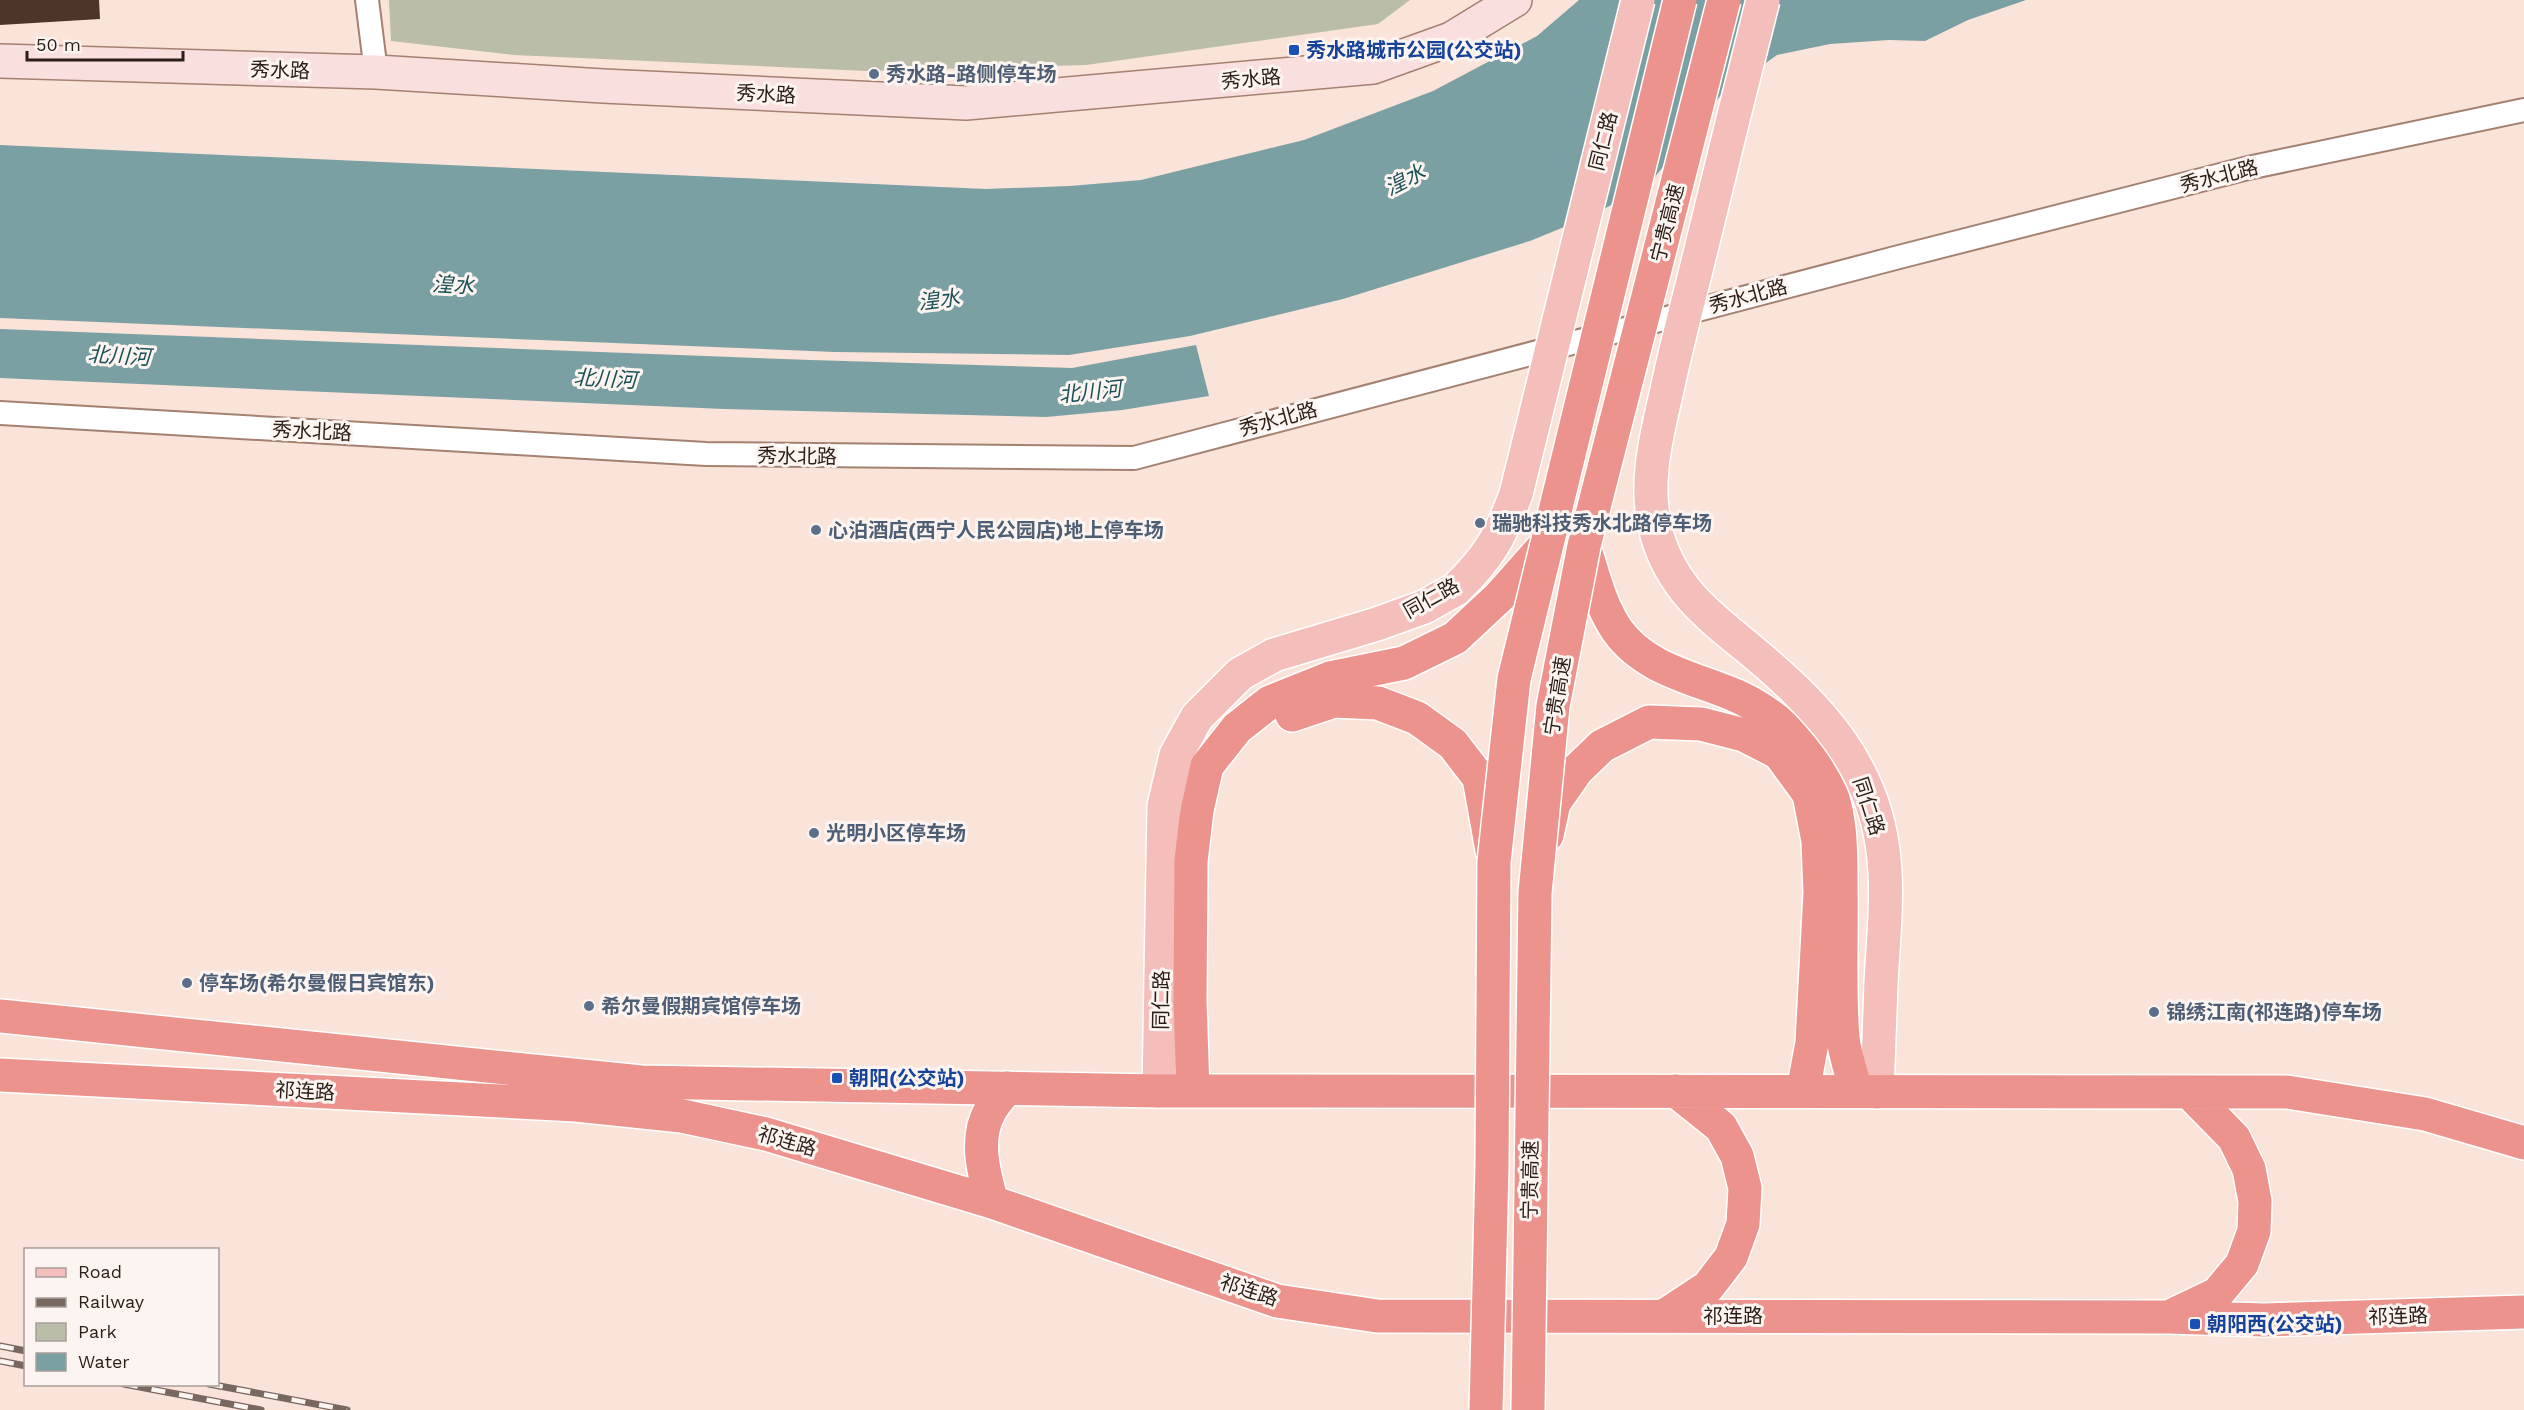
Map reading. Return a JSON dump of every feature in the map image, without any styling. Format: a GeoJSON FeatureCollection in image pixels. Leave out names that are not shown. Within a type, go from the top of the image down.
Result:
{"type":"FeatureCollection","features":[{"type":"Feature","properties":{"kind":"highway","name":"宁贵高速"},"geometry":{"type":"LineString","coordinates":[[1486,1410],[1492,1166],[1494,862],[1514,679],[1680,0]]}},
{"type":"Feature","properties":{"kind":"highway","name":"宁贵高速"},"geometry":{"type":"LineString","coordinates":[[1528,1410],[1535,893],[1553,706],[1584,546],[1724,0]]}},
{"type":"Feature","properties":{"kind":"highway"},"geometry":{"type":"LineString","coordinates":[[1204,1091],[1211,992],[1210,872],[1214,805],[1226,778],[1250,742],[1332,689],[1404,663],[1455,638],[1500,596],[1547,543]]}},
{"type":"Feature","properties":{"kind":"highway"},"geometry":{"type":"LineString","coordinates":[[1584,546],[1602,602],[1618,631],[1645,657],[1672,673],[1740,698],[1776,719],[1804,747],[1825,779],[1837,817],[1841,850],[1844,1040],[1867,1091]]}},
{"type":"Feature","properties":{"kind":"highway"},"geometry":{"type":"LineString","coordinates":[[1332,689],[1417,718],[1453,744],[1479,778],[1494,862]]}},
{"type":"Feature","properties":{"kind":"highway"},"geometry":{"type":"LineString","coordinates":[[1535,893],[1554,803],[1577,770],[1602,746],[1649,722],[1701,724],[1744,735],[1779,753],[1809,794],[1818,841],[1820,893],[1812,1043],[1803,1091]]}},
{"type":"Feature","properties":{"kind":"highway"},"geometry":{"type":"LineString","coordinates":[[0,1016],[641,1082],[1159,1091],[2287,1092],[2425,1114],[2524,1143]]}},
{"type":"Feature","properties":{"kind":"highway","name":"祁连路"},"geometry":{"type":"LineString","coordinates":[[0,1075],[576,1104],[682,1116],[766,1134],[992,1203],[1277,1301],[1377,1316],[2169,1317],[2264,1320],[2524,1312]]}},
{"type":"Feature","properties":{"kind":"highway"},"geometry":{"type":"LineString","coordinates":[[992,1203],[983,1170],[982,1136],[989,1112],[1007,1088]]}},
{"type":"Feature","properties":{"kind":"highway"},"geometry":{"type":"LineString","coordinates":[[1664,1316],[1708,1287],[1731,1257],[1743,1224],[1745,1188],[1737,1156],[1721,1127],[1676,1091]]}},
{"type":"Feature","properties":{"kind":"highway"},"geometry":{"type":"LineString","coordinates":[[2169,1317],[2217,1294],[2242,1264],[2254,1232],[2255,1201],[2248,1169],[2234,1138],[2189,1092]]}},
{"type":"Feature","properties":{"kind":"highway"},"geometry":{"type":"LineString","coordinates":[[1472,1410],[1492,1166]]}},
{"type":"Feature","properties":{"kind":"main road","name":"同仁路"},"geometry":{"type":"LineString","coordinates":[[1159,1091],[1164,806],[1176,755],[1197,717],[1240,674],[1274,655],[1377,624],[1424,607],[1456,589],[1480,566],[1501,533],[1516,494],[1638,0]]}},
{"type":"Feature","properties":{"kind":"main road","name":"同仁路"},"geometry":{"type":"LineString","coordinates":[[1762,0],[1653,450],[1651,493],[1656,534],[1673,574],[1694,603],[1783,677],[1842,740],[1862,776],[1876,814],[1884,859],[1881,984],[1867,1091]]}},
{"type":"Feature","properties":{"kind":"street"},"geometry":{"type":"LineString","coordinates":[[367,0],[376,72]]}},
{"type":"Feature","properties":{"kind":"street","name":"秀水路"},"geometry":{"type":"LineString","coordinates":[[0,61],[376,72],[603,87],[966,103],[1373,67],[1450,39],[1515,0]]}},
{"type":"Feature","properties":{"kind":"street","name":"秀水北路"},"geometry":{"type":"LineString","coordinates":[[0,413],[706,454],[1134,458],[2248,168],[2524,110]]}},
{"type":"Feature","properties":{"kind":"green space"},"geometry":{"type":"Polygon","coordinates":[[[389,0],[1410,0],[1378,24],[1086,65],[867,71],[514,55],[391,41],[389,0]]]}},
{"type":"Feature","properties":{"kind":"water","name":"湟水"},"geometry":{"type":"Polygon","coordinates":[[[1579,0],[2026,0],[1968,20],[1925,41],[1889,40],[1830,44],[1777,55],[1721,95],[1654,178],[1637,192],[1586,218],[1530,241],[1343,299],[1190,336],[1069,355],[835,352],[0,318],[0,145],[986,189],[1070,186],[1141,180],[1304,140],[1433,91],[1537,36],[1579,0]]]}},
{"type":"Feature","properties":{"kind":"water","name":"北川河"},"geometry":{"type":"Polygon","coordinates":[[[0,329],[1072,368],[1196,345],[1209,396],[1122,410],[1046,417],[724,409],[0,378],[0,329]]]}},
{"type":"Feature","properties":{"kind":"building"},"geometry":{"type":"Polygon","coordinates":[[[0,0],[99,0],[100,19],[0,25],[0,0]]]}},
{"type":"Feature","properties":{"kind":"railway"},"geometry":{"type":"LineString","coordinates":[[0,1346],[24,1351]]}},
{"type":"Feature","properties":{"kind":"railway"},"geometry":{"type":"LineString","coordinates":[[0,1361],[24,1366]]}},
{"type":"Feature","properties":{"kind":"railway"},"geometry":{"type":"LineString","coordinates":[[135,1386],[261,1410]]}},
{"type":"Feature","properties":{"kind":"railway"},"geometry":{"type":"LineString","coordinates":[[219,1386],[347,1410]]}},
{"type":"Feature","properties":{"kind":"place","name":"秀水路城市公园(公交站)"},"geometry":{"type":"Point","coordinates":[1294,50]}},
{"type":"Feature","properties":{"kind":"place","name":"秀水路-路侧停车场"},"geometry":{"type":"Point","coordinates":[874,74]}},
{"type":"Feature","properties":{"kind":"place","name":"瑞驰科技秀水北路停车场"},"geometry":{"type":"Point","coordinates":[1480,523]}},
{"type":"Feature","properties":{"kind":"place","name":"心泊酒店(西宁人民公园店)地上停车场"},"geometry":{"type":"Point","coordinates":[816,530]}},
{"type":"Feature","properties":{"kind":"place","name":"光明小区停车场"},"geometry":{"type":"Point","coordinates":[814,833]}},
{"type":"Feature","properties":{"kind":"place","name":"停车场(希尔曼假日宾馆东)"},"geometry":{"type":"Point","coordinates":[187,983]}},
{"type":"Feature","properties":{"kind":"place","name":"希尔曼假期宾馆停车场"},"geometry":{"type":"Point","coordinates":[589,1006]}},
{"type":"Feature","properties":{"kind":"place","name":"锦绣江南(祁连路)停车场"},"geometry":{"type":"Point","coordinates":[2154,1012]}},
{"type":"Feature","properties":{"kind":"place","name":"朝阳(公交站)"},"geometry":{"type":"Point","coordinates":[837,1078]}},
{"type":"Feature","properties":{"kind":"place","name":"朝阳西(公交站)"},"geometry":{"type":"Point","coordinates":[2195,1324]}}]}
